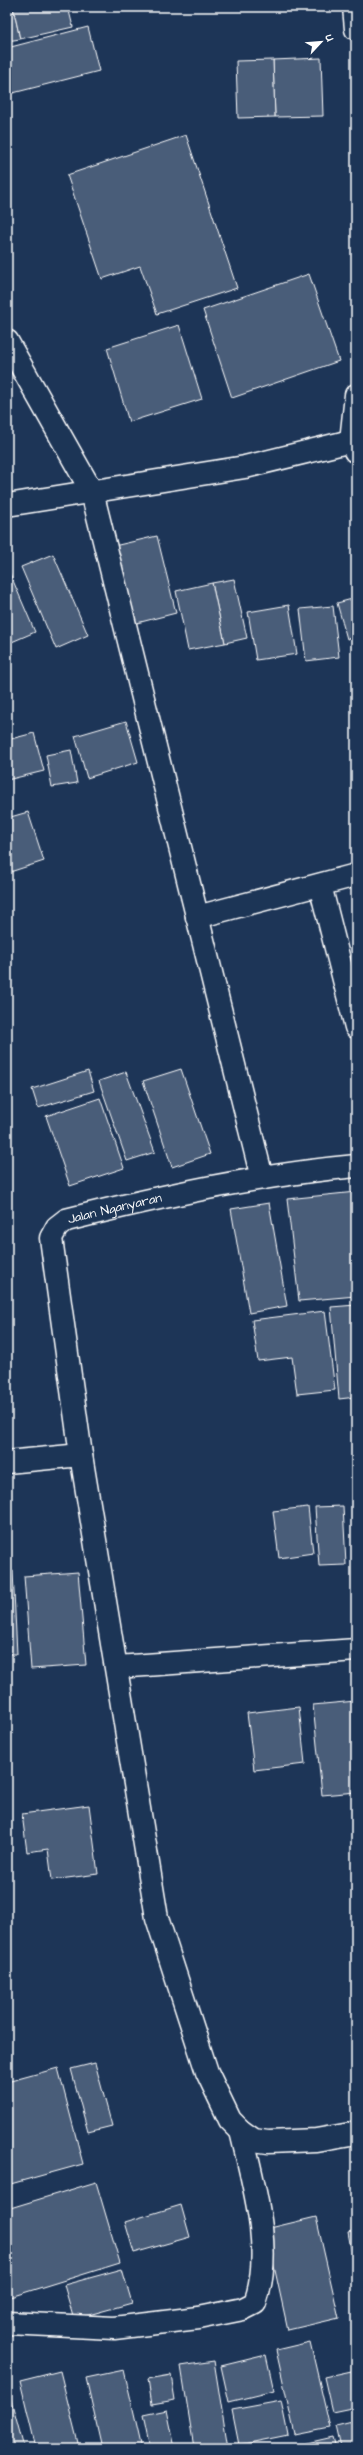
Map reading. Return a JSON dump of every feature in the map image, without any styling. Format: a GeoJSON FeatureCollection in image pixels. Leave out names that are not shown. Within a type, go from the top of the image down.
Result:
{"type":"FeatureCollection","features":[{"type":"Feature","properties":{"kind":"street"},"geometry":{"type":"LineString","coordinates":[[354,7],[356,29]]}},
{"type":"Feature","properties":{"kind":"street"},"geometry":{"type":"LineString","coordinates":[[7,341],[92,492],[262,1178]]}},
{"type":"Feature","properties":{"kind":"street"},"geometry":{"type":"LineString","coordinates":[[7,505],[245,467],[354,444],[356,395]]}},
{"type":"Feature","properties":{"kind":"street"},"geometry":{"type":"LineString","coordinates":[[197,917],[320,885],[356,874]]}},
{"type":"Feature","properties":{"kind":"street"},"geometry":{"type":"LineString","coordinates":[[320,885],[356,1026]]}},
{"type":"Feature","properties":{"kind":"street","name":"Jalan Nganyaran"},"geometry":{"type":"LineString","coordinates":[[241,2131],[230,2120],[207,2072],[157,1918],[117,1667],[80,1455],[51,1238],[57,1227],[66,1220],[129,1204],[300,1171],[356,1166]]}},
{"type":"Feature","properties":{"kind":"street"},"geometry":{"type":"LineString","coordinates":[[7,1462],[80,1455]]}},
{"type":"Feature","properties":{"kind":"street"},"geometry":{"type":"LineString","coordinates":[[117,1667],[356,1650]]}},
{"type":"Feature","properties":{"kind":"street"},"geometry":{"type":"LineString","coordinates":[[241,2131],[254,2140],[268,2142],[316,2140],[356,2133]]}},
{"type":"Feature","properties":{"kind":"street"},"geometry":{"type":"LineString","coordinates":[[7,2323],[114,2328],[198,2318],[243,2309],[255,2303],[262,2273],[262,2250],[256,2196],[241,2131]]}},
{"type":"Feature","properties":{"kind":"building"},"geometry":{"type":"Polygon","coordinates":[[[7,7],[13,7],[20,39],[7,41],[7,7]]]}},
{"type":"Feature","properties":{"kind":"building"},"geometry":{"type":"Polygon","coordinates":[[[13,7],[68,7],[73,27],[20,39],[13,7]]]}},
{"type":"Feature","properties":{"kind":"building"},"geometry":{"type":"Polygon","coordinates":[[[88,27],[99,71],[9,94],[7,48],[88,27]]]}},
{"type":"Feature","properties":{"kind":"building"},"geometry":{"type":"Polygon","coordinates":[[[321,58],[323,116],[275,117],[273,60],[321,58]]]}},
{"type":"Feature","properties":{"kind":"building"},"geometry":{"type":"Polygon","coordinates":[[[273,60],[275,117],[238,118],[236,61],[273,60]]]}},
{"type":"Feature","properties":{"kind":"building"},"geometry":{"type":"Polygon","coordinates":[[[186,135],[237,288],[157,314],[140,266],[102,279],[67,175],[186,135]]]}},
{"type":"Feature","properties":{"kind":"building"},"geometry":{"type":"Polygon","coordinates":[[[309,274],[339,361],[232,398],[203,310],[309,274]]]}},
{"type":"Feature","properties":{"kind":"building"},"geometry":{"type":"Polygon","coordinates":[[[179,325],[202,399],[129,422],[107,348],[179,325]]]}},
{"type":"Feature","properties":{"kind":"building"},"geometry":{"type":"Polygon","coordinates":[[[157,536],[176,613],[133,624],[114,546],[157,536]]]}},
{"type":"Feature","properties":{"kind":"building"},"geometry":{"type":"Polygon","coordinates":[[[53,554],[88,635],[56,649],[21,567],[53,554]]]}},
{"type":"Feature","properties":{"kind":"building"},"geometry":{"type":"Polygon","coordinates":[[[8,569],[35,632],[7,644],[7,570],[8,569]]]}},
{"type":"Feature","properties":{"kind":"building"},"geometry":{"type":"Polygon","coordinates":[[[234,579],[247,638],[225,643],[212,583],[234,579]]]}},
{"type":"Feature","properties":{"kind":"building"},"geometry":{"type":"Polygon","coordinates":[[[212,583],[225,643],[188,650],[176,591],[212,583]]]}},
{"type":"Feature","properties":{"kind":"building"},"geometry":{"type":"Polygon","coordinates":[[[356,598],[356,637],[347,639],[337,603],[356,598]]]}},
{"type":"Feature","properties":{"kind":"building"},"geometry":{"type":"Polygon","coordinates":[[[289,605],[297,654],[256,660],[248,612],[289,605]]]}},
{"type":"Feature","properties":{"kind":"building"},"geometry":{"type":"Polygon","coordinates":[[[333,606],[339,657],[306,661],[300,609],[333,606]]]}},
{"type":"Feature","properties":{"kind":"building"},"geometry":{"type":"Polygon","coordinates":[[[126,721],[138,762],[87,778],[75,736],[126,721]]]}},
{"type":"Feature","properties":{"kind":"building"},"geometry":{"type":"Polygon","coordinates":[[[34,733],[44,771],[7,780],[7,740],[34,733]]]}},
{"type":"Feature","properties":{"kind":"building"},"geometry":{"type":"Polygon","coordinates":[[[71,750],[77,783],[52,787],[46,755],[71,750]]]}},
{"type":"Feature","properties":{"kind":"building"},"geometry":{"type":"Polygon","coordinates":[[[28,812],[44,861],[7,873],[7,818],[28,812]]]}},
{"type":"Feature","properties":{"kind":"building"},"geometry":{"type":"Polygon","coordinates":[[[181,1069],[210,1154],[172,1167],[143,1081],[181,1069]]]}},
{"type":"Feature","properties":{"kind":"building"},"geometry":{"type":"Polygon","coordinates":[[[88,1071],[94,1091],[38,1108],[32,1089],[88,1071]]]}},
{"type":"Feature","properties":{"kind":"building"},"geometry":{"type":"Polygon","coordinates":[[[126,1072],[155,1152],[127,1161],[99,1081],[126,1072]]]}},
{"type":"Feature","properties":{"kind":"building"},"geometry":{"type":"Polygon","coordinates":[[[100,1098],[124,1168],[70,1186],[46,1116],[100,1098]]]}},
{"type":"Feature","properties":{"kind":"building"},"geometry":{"type":"Polygon","coordinates":[[[356,1192],[356,1296],[299,1301],[287,1199],[356,1192]]]}},
{"type":"Feature","properties":{"kind":"building"},"geometry":{"type":"Polygon","coordinates":[[[269,1203],[287,1306],[249,1313],[231,1209],[269,1203]]]}},
{"type":"Feature","properties":{"kind":"building"},"geometry":{"type":"Polygon","coordinates":[[[356,1305],[356,1397],[339,1399],[331,1307],[356,1305]]]}},
{"type":"Feature","properties":{"kind":"building"},"geometry":{"type":"Polygon","coordinates":[[[325,1311],[335,1390],[297,1394],[292,1357],[258,1361],[252,1320],[325,1311]]]}},
{"type":"Feature","properties":{"kind":"building"},"geometry":{"type":"Polygon","coordinates":[[[343,1506],[346,1565],[319,1566],[315,1507],[343,1506]]]}},
{"type":"Feature","properties":{"kind":"building"},"geometry":{"type":"Polygon","coordinates":[[[308,1507],[313,1553],[279,1558],[273,1511],[308,1507]]]}},
{"type":"Feature","properties":{"kind":"building"},"geometry":{"type":"Polygon","coordinates":[[[13,1571],[17,1654],[7,1654],[7,1572],[13,1571]]]}},
{"type":"Feature","properties":{"kind":"building"},"geometry":{"type":"Polygon","coordinates":[[[78,1572],[86,1665],[31,1669],[24,1576],[78,1572]]]}},
{"type":"Feature","properties":{"kind":"building"},"geometry":{"type":"Polygon","coordinates":[[[356,1701],[356,1792],[322,1795],[313,1705],[356,1701]]]}},
{"type":"Feature","properties":{"kind":"building"},"geometry":{"type":"Polygon","coordinates":[[[299,1707],[305,1764],[254,1770],[247,1713],[299,1707]]]}},
{"type":"Feature","properties":{"kind":"building"},"geometry":{"type":"Polygon","coordinates":[[[89,1805],[98,1874],[52,1880],[48,1849],[27,1852],[22,1814],[89,1805]]]}},
{"type":"Feature","properties":{"kind":"building"},"geometry":{"type":"Polygon","coordinates":[[[95,2063],[112,2126],[88,2132],[71,2069],[95,2063]]]}},
{"type":"Feature","properties":{"kind":"building"},"geometry":{"type":"Polygon","coordinates":[[[58,2068],[83,2164],[7,2185],[7,2082],[58,2068]]]}},
{"type":"Feature","properties":{"kind":"building"},"geometry":{"type":"Polygon","coordinates":[[[96,2182],[120,2263],[7,2298],[7,2209],[96,2182]]]}},
{"type":"Feature","properties":{"kind":"building"},"geometry":{"type":"Polygon","coordinates":[[[181,2205],[190,2237],[134,2253],[125,2222],[181,2205]]]}},
{"type":"Feature","properties":{"kind":"building"},"geometry":{"type":"Polygon","coordinates":[[[316,2217],[339,2318],[288,2330],[266,2229],[316,2217]]]}},
{"type":"Feature","properties":{"kind":"building"},"geometry":{"type":"Polygon","coordinates":[[[356,2230],[356,2277],[348,2232],[356,2230]]]}},
{"type":"Feature","properties":{"kind":"building"},"geometry":{"type":"Polygon","coordinates":[[[122,2269],[132,2303],[74,2319],[64,2285],[122,2269]]]}},
{"type":"Feature","properties":{"kind":"building"},"geometry":{"type":"Polygon","coordinates":[[[310,2342],[330,2428],[295,2435],[276,2350],[310,2342]]]}},
{"type":"Feature","properties":{"kind":"building"},"geometry":{"type":"Polygon","coordinates":[[[266,2355],[274,2391],[229,2402],[221,2366],[266,2355]]]}},
{"type":"Feature","properties":{"kind":"building"},"geometry":{"type":"Polygon","coordinates":[[[214,2361],[228,2448],[194,2448],[181,2366],[214,2361]]]}},
{"type":"Feature","properties":{"kind":"building"},"geometry":{"type":"Polygon","coordinates":[[[124,2370],[142,2448],[102,2448],[86,2378],[124,2370]]]}},
{"type":"Feature","properties":{"kind":"building"},"geometry":{"type":"Polygon","coordinates":[[[356,2370],[356,2407],[332,2412],[324,2377],[356,2370]]]}},
{"type":"Feature","properties":{"kind":"building"},"geometry":{"type":"Polygon","coordinates":[[[60,2371],[79,2447],[36,2448],[20,2381],[60,2371]]]}},
{"type":"Feature","properties":{"kind":"building"},"geometry":{"type":"Polygon","coordinates":[[[171,2375],[175,2400],[152,2404],[148,2379],[171,2375]]]}},
{"type":"Feature","properties":{"kind":"building"},"geometry":{"type":"Polygon","coordinates":[[[7,2385],[24,2448],[7,2448],[7,2385]]]}},
{"type":"Feature","properties":{"kind":"building"},"geometry":{"type":"Polygon","coordinates":[[[281,2401],[288,2435],[239,2445],[232,2410],[281,2401]]]}},
{"type":"Feature","properties":{"kind":"building"},"geometry":{"type":"Polygon","coordinates":[[[167,2410],[175,2448],[150,2448],[143,2415],[167,2410]]]}},
{"type":"Feature","properties":{"kind":"building"},"geometry":{"type":"Polygon","coordinates":[[[356,2421],[356,2448],[341,2448],[336,2426],[356,2421]]]}},
{"type":"Feature","properties":{"kind":"building"},"geometry":{"type":"Polygon","coordinates":[[[333,2437],[336,2448],[285,2448],[333,2437]]]}}]}
